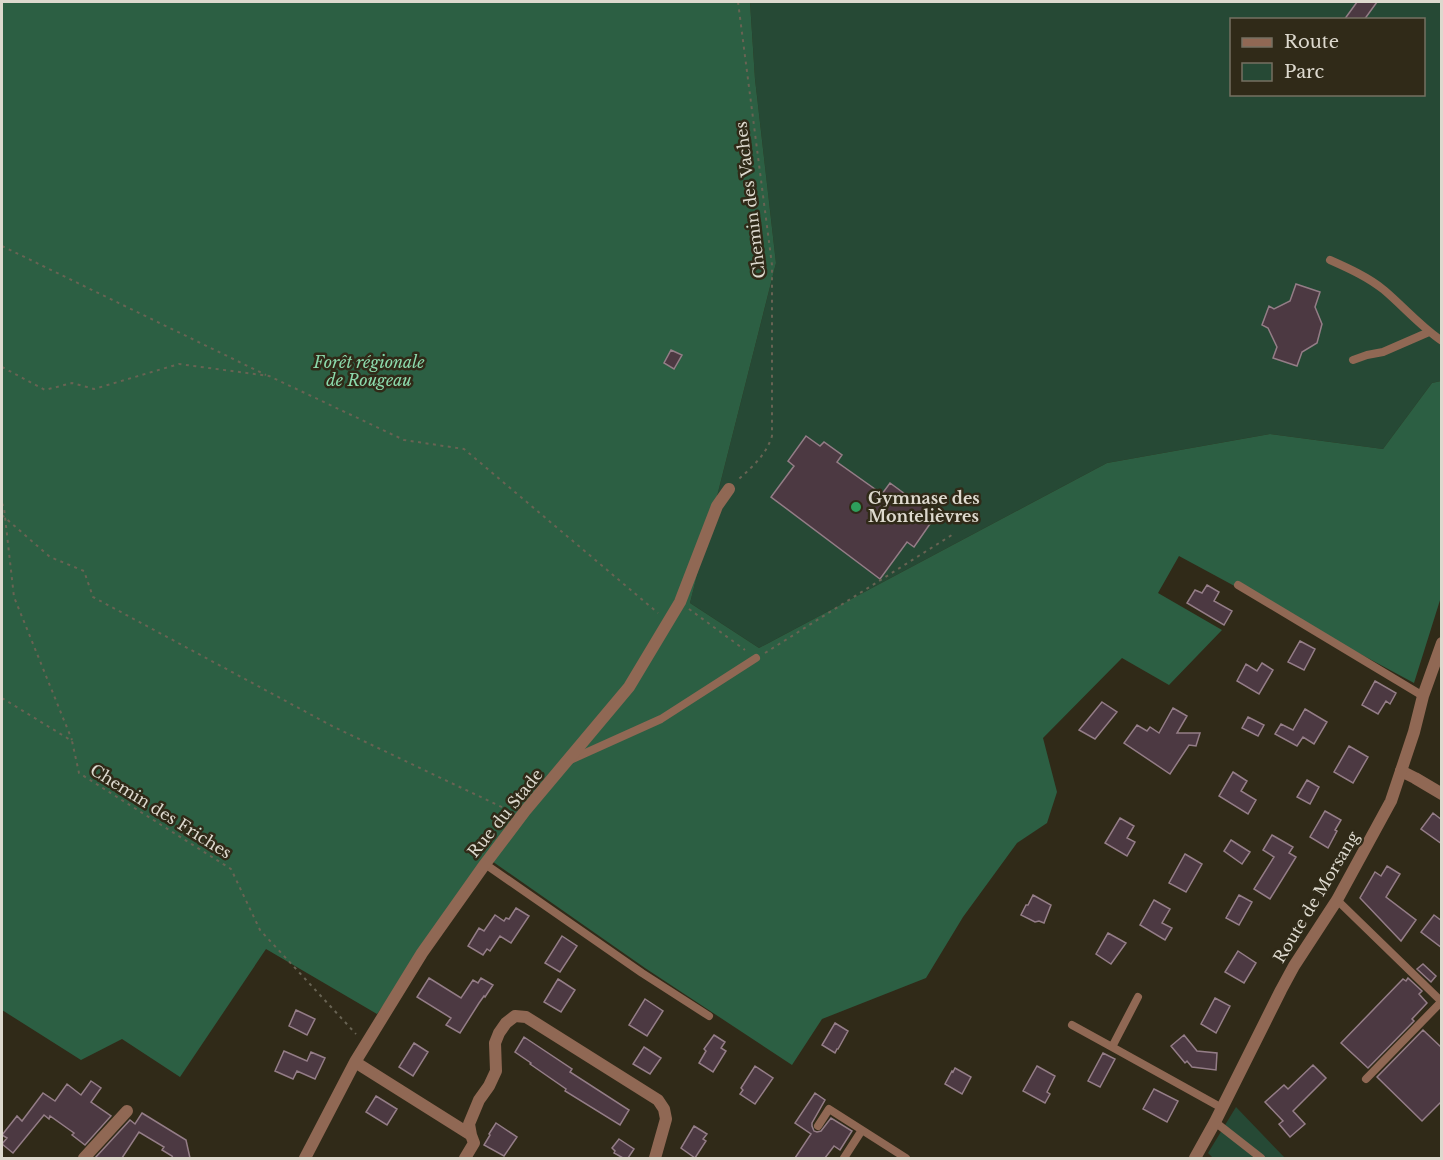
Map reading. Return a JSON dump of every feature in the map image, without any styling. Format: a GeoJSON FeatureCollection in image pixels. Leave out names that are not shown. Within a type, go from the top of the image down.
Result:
{"type":"FeatureCollection","features":[{"type":"Feature","properties":{"kind":"street","name":"Rue du Stade"},"geometry":{"type":"LineString","coordinates":[[304,1158],[355,1062],[422,953],[484,864],[521,816],[629,687],[680,602],[717,506],[729,489]]}},
{"type":"Feature","properties":{"kind":"street","name":"Route de Morsang"},"geometry":{"type":"LineString","coordinates":[[1198,1157],[1294,966],[1337,900],[1391,801],[1442,643]]}},
{"type":"Feature","properties":{"kind":"street"},"geometry":{"type":"LineString","coordinates":[[1401,771],[1442,794]]}},
{"type":"Feature","properties":{"kind":"street"},"geometry":{"type":"LineString","coordinates":[[465,1158],[474,1143],[469,1124],[479,1100],[496,1071],[495,1043],[506,1023],[515,1017],[526,1017],[658,1100],[664,1109],[666,1119],[655,1158]]}},
{"type":"Feature","properties":{"kind":"street"},"geometry":{"type":"LineString","coordinates":[[355,1062],[471,1135]]}},
{"type":"Feature","properties":{"kind":"street"},"geometry":{"type":"LineString","coordinates":[[84,1158],[127,1111]]}},
{"type":"Feature","properties":{"kind":"lane"},"geometry":{"type":"LineString","coordinates":[[1330,260],[1353,270],[1382,289],[1429,332],[1442,340]]}},
{"type":"Feature","properties":{"kind":"lane"},"geometry":{"type":"LineString","coordinates":[[1353,360],[1383,352],[1429,332]]}},
{"type":"Feature","properties":{"kind":"lane"},"geometry":{"type":"LineString","coordinates":[[1238,585],[1424,696]]}},
{"type":"Feature","properties":{"kind":"lane"},"geometry":{"type":"LineString","coordinates":[[569,760],[661,719],[756,658]]}},
{"type":"Feature","properties":{"kind":"lane"},"geometry":{"type":"LineString","coordinates":[[484,864],[642,973],[709,1016]]}},
{"type":"Feature","properties":{"kind":"lane"},"geometry":{"type":"LineString","coordinates":[[1337,900],[1441,1002],[1366,1079]]}},
{"type":"Feature","properties":{"kind":"lane"},"geometry":{"type":"LineString","coordinates":[[1112,1047],[1138,997]]}},
{"type":"Feature","properties":{"kind":"lane"},"geometry":{"type":"LineString","coordinates":[[1072,1025],[1222,1108]]}},
{"type":"Feature","properties":{"kind":"lane"},"geometry":{"type":"LineString","coordinates":[[818,1126],[829,1109],[906,1158]]}},
{"type":"Feature","properties":{"kind":"lane"},"geometry":{"type":"LineString","coordinates":[[1215,1122],[1261,1158]]}},
{"type":"Feature","properties":{"kind":"lane"},"geometry":{"type":"LineString","coordinates":[[844,1158],[862,1130]]}},
{"type":"Feature","properties":{"kind":"path","name":"Chemin des Vaches"},"geometry":{"type":"LineString","coordinates":[[729,489],[762,457],[772,436],[772,265],[738,2]]}},
{"type":"Feature","properties":{"kind":"path"},"geometry":{"type":"LineString","coordinates":[[2,246],[404,440],[464,449],[668,622]]}},
{"type":"Feature","properties":{"kind":"path"},"geometry":{"type":"LineString","coordinates":[[2,367],[45,390],[72,383],[94,389],[179,364],[269,376]]}},
{"type":"Feature","properties":{"kind":"path","name":"Chemin des Friches"},"geometry":{"type":"LineString","coordinates":[[2,503],[14,597],[72,741],[79,773],[231,869],[260,930],[358,1035],[368,1041]]}},
{"type":"Feature","properties":{"kind":"path"},"geometry":{"type":"LineString","coordinates":[[2,515],[50,557],[84,571],[93,597],[333,726],[521,816]]}},
{"type":"Feature","properties":{"kind":"path"},"geometry":{"type":"LineString","coordinates":[[680,602],[756,658],[955,533]]}},
{"type":"Feature","properties":{"kind":"path"},"geometry":{"type":"LineString","coordinates":[[2,698],[72,741]]}},
{"type":"Feature","properties":{"kind":"green space","name":"Forêt régionale de Rougeau"},"geometry":{"type":"Polygon","coordinates":[[[2,2],[750,2],[755,79],[776,263],[690,603],[759,648],[1107,463],[1270,434],[1383,449],[1432,383],[1441,381],[1441,597],[1414,683],[1179,556],[1158,593],[1222,630],[1169,685],[1122,658],[1043,738],[1057,792],[1047,823],[1017,843],[963,917],[926,978],[822,1019],[792,1065],[645,968],[489,859],[377,1014],[266,949],[180,1077],[122,1039],[81,1060],[2,1010],[2,2]]]}},
{"type":"Feature","properties":{"kind":"green space"},"geometry":{"type":"Polygon","coordinates":[[[750,2],[1441,2],[1441,381],[1432,383],[1383,449],[1270,434],[1107,463],[759,648],[690,603],[776,263],[755,79],[750,2]]]}},
{"type":"Feature","properties":{"kind":"green space"},"geometry":{"type":"Polygon","coordinates":[[[1236,1107],[1285,1158],[1213,1158],[1208,1153],[1236,1107]]]}},
{"type":"Feature","properties":{"kind":"building"},"geometry":{"type":"Polygon","coordinates":[[[1357,2],[1377,2],[1365,18],[1345,18],[1357,2]]]}},
{"type":"Feature","properties":{"kind":"building"},"geometry":{"type":"Polygon","coordinates":[[[1296,284],[1320,292],[1315,307],[1322,324],[1317,343],[1302,352],[1297,366],[1273,358],[1277,347],[1268,328],[1262,325],[1269,306],[1274,309],[1290,301],[1296,284]]]}},
{"type":"Feature","properties":{"kind":"building"},"geometry":{"type":"Polygon","coordinates":[[[671,350],[682,355],[674,369],[664,363],[671,350]]]}},
{"type":"Feature","properties":{"kind":"building","name":"Gymnase des Montelièvres"},"geometry":{"type":"Polygon","coordinates":[[[806,436],[820,446],[824,442],[842,455],[837,462],[882,494],[890,483],[916,502],[918,499],[932,510],[927,516],[932,521],[914,547],[907,542],[880,579],[771,497],[794,466],[788,461],[806,436]]]}},
{"type":"Feature","properties":{"kind":"building"},"geometry":{"type":"Polygon","coordinates":[[[1207,585],[1219,592],[1214,601],[1232,611],[1224,625],[1187,603],[1195,590],[1202,593],[1207,585]]]}},
{"type":"Feature","properties":{"kind":"building"},"geometry":{"type":"Polygon","coordinates":[[[1300,641],[1315,649],[1304,670],[1288,662],[1300,641]]]}},
{"type":"Feature","properties":{"kind":"building"},"geometry":{"type":"Polygon","coordinates":[[[1262,663],[1273,670],[1259,694],[1237,681],[1246,664],[1257,671],[1262,663]]]}},
{"type":"Feature","properties":{"kind":"building"},"geometry":{"type":"Polygon","coordinates":[[[1375,681],[1396,693],[1390,704],[1386,701],[1378,714],[1362,705],[1375,681]]]}},
{"type":"Feature","properties":{"kind":"building"},"geometry":{"type":"Polygon","coordinates":[[[1102,702],[1117,712],[1095,739],[1079,730],[1102,702]]]}},
{"type":"Feature","properties":{"kind":"building"},"geometry":{"type":"Polygon","coordinates":[[[1173,708],[1187,716],[1177,733],[1200,733],[1196,746],[1189,745],[1170,774],[1124,743],[1137,725],[1147,731],[1150,727],[1159,733],[1173,708]]]}},
{"type":"Feature","properties":{"kind":"building"},"geometry":{"type":"Polygon","coordinates":[[[1305,709],[1327,722],[1314,744],[1303,737],[1297,746],[1275,734],[1281,724],[1293,730],[1305,709]]]}},
{"type":"Feature","properties":{"kind":"building"},"geometry":{"type":"Polygon","coordinates":[[[1248,717],[1264,725],[1258,736],[1242,728],[1248,717]]]}},
{"type":"Feature","properties":{"kind":"building"},"geometry":{"type":"Polygon","coordinates":[[[1349,746],[1368,757],[1353,783],[1334,772],[1349,746]]]}},
{"type":"Feature","properties":{"kind":"building"},"geometry":{"type":"Polygon","coordinates":[[[1233,772],[1247,781],[1241,791],[1256,800],[1248,814],[1219,796],[1233,772]]]}},
{"type":"Feature","properties":{"kind":"building"},"geometry":{"type":"Polygon","coordinates":[[[1307,780],[1319,787],[1310,804],[1297,797],[1307,780]]]}},
{"type":"Feature","properties":{"kind":"building"},"geometry":{"type":"Polygon","coordinates":[[[1325,811],[1341,820],[1328,848],[1310,837],[1325,811]]]}},
{"type":"Feature","properties":{"kind":"building"},"geometry":{"type":"Polygon","coordinates":[[[1433,813],[1442,820],[1442,844],[1421,829],[1433,813]]]}},
{"type":"Feature","properties":{"kind":"building"},"geometry":{"type":"Polygon","coordinates":[[[1120,818],[1134,826],[1127,838],[1135,842],[1127,856],[1105,843],[1120,818]]]}},
{"type":"Feature","properties":{"kind":"building"},"geometry":{"type":"Polygon","coordinates":[[[1272,835],[1293,847],[1289,853],[1296,857],[1270,899],[1254,889],[1274,857],[1263,850],[1272,835]]]}},
{"type":"Feature","properties":{"kind":"building"},"geometry":{"type":"Polygon","coordinates":[[[1231,840],[1250,852],[1242,864],[1224,851],[1231,840]]]}},
{"type":"Feature","properties":{"kind":"building"},"geometry":{"type":"Polygon","coordinates":[[[1185,854],[1202,864],[1186,892],[1169,883],[1185,854]]]}},
{"type":"Feature","properties":{"kind":"building"},"geometry":{"type":"Polygon","coordinates":[[[1387,866],[1400,874],[1386,897],[1416,920],[1401,941],[1360,898],[1375,872],[1381,876],[1387,866]]]}},
{"type":"Feature","properties":{"kind":"building"},"geometry":{"type":"Polygon","coordinates":[[[1033,895],[1051,905],[1044,923],[1035,922],[1021,915],[1033,895]]]}},
{"type":"Feature","properties":{"kind":"building"},"geometry":{"type":"Polygon","coordinates":[[[1239,895],[1252,902],[1239,925],[1226,918],[1239,895]]]}},
{"type":"Feature","properties":{"kind":"building"},"geometry":{"type":"Polygon","coordinates":[[[1154,900],[1170,909],[1162,923],[1172,928],[1165,940],[1140,925],[1154,900]]]}},
{"type":"Feature","properties":{"kind":"building"},"geometry":{"type":"Polygon","coordinates":[[[516,908],[529,916],[511,943],[500,936],[490,951],[487,949],[483,955],[468,946],[479,928],[484,931],[495,915],[504,921],[506,918],[509,919],[516,908]]]}},
{"type":"Feature","properties":{"kind":"building"},"geometry":{"type":"Polygon","coordinates":[[[1434,915],[1442,921],[1442,948],[1421,932],[1434,915]]]}},
{"type":"Feature","properties":{"kind":"building"},"geometry":{"type":"Polygon","coordinates":[[[1108,933],[1126,943],[1111,964],[1096,954],[1108,933]]]}},
{"type":"Feature","properties":{"kind":"building"},"geometry":{"type":"Polygon","coordinates":[[[562,936],[577,946],[560,972],[545,963],[562,936]]]}},
{"type":"Feature","properties":{"kind":"building"},"geometry":{"type":"Polygon","coordinates":[[[1238,951],[1256,963],[1244,983],[1225,972],[1238,951]]]}},
{"type":"Feature","properties":{"kind":"building"},"geometry":{"type":"Polygon","coordinates":[[[1423,964],[1436,976],[1431,982],[1417,969],[1423,964]]]}},
{"type":"Feature","properties":{"kind":"building"},"geometry":{"type":"Polygon","coordinates":[[[429,978],[461,998],[473,980],[478,983],[481,978],[493,985],[460,1033],[446,1025],[451,1018],[417,997],[429,978]]]}},
{"type":"Feature","properties":{"kind":"building"},"geometry":{"type":"Polygon","coordinates":[[[1408,978],[1422,991],[1419,994],[1427,1003],[1412,1019],[1414,1021],[1368,1068],[1341,1043],[1403,979],[1406,981],[1408,978]]]}},
{"type":"Feature","properties":{"kind":"building"},"geometry":{"type":"Polygon","coordinates":[[[558,979],[575,990],[561,1012],[544,1002],[558,979]]]}},
{"type":"Feature","properties":{"kind":"building"},"geometry":{"type":"Polygon","coordinates":[[[1215,998],[1230,1006],[1216,1033],[1201,1024],[1215,998]]]}},
{"type":"Feature","properties":{"kind":"building"},"geometry":{"type":"Polygon","coordinates":[[[645,999],[663,1011],[647,1036],[629,1025],[645,999]]]}},
{"type":"Feature","properties":{"kind":"building"},"geometry":{"type":"Polygon","coordinates":[[[296,1010],[315,1019],[307,1035],[289,1026],[296,1010]]]}},
{"type":"Feature","properties":{"kind":"building"},"geometry":{"type":"Polygon","coordinates":[[[835,1023],[848,1031],[835,1053],[822,1045],[835,1023]]]}},
{"type":"Feature","properties":{"kind":"building"},"geometry":{"type":"Polygon","coordinates":[[[1423,1030],[1442,1048],[1442,1101],[1422,1121],[1377,1077],[1423,1030]]]}},
{"type":"Feature","properties":{"kind":"building"},"geometry":{"type":"Polygon","coordinates":[[[714,1035],[725,1042],[721,1048],[726,1051],[713,1072],[699,1063],[706,1051],[704,1049],[714,1035]]]}},
{"type":"Feature","properties":{"kind":"building"},"geometry":{"type":"Polygon","coordinates":[[[1184,1035],[1197,1051],[1217,1053],[1216,1070],[1192,1067],[1187,1061],[1185,1063],[1171,1046],[1184,1035]]]}},
{"type":"Feature","properties":{"kind":"building"},"geometry":{"type":"Polygon","coordinates":[[[524,1037],[572,1069],[570,1072],[629,1110],[620,1125],[565,1091],[566,1089],[515,1052],[524,1037]]]}},
{"type":"Feature","properties":{"kind":"building"},"geometry":{"type":"Polygon","coordinates":[[[414,1043],[428,1052],[413,1076],[399,1067],[414,1043]]]}},
{"type":"Feature","properties":{"kind":"building"},"geometry":{"type":"Polygon","coordinates":[[[644,1047],[661,1058],[650,1074],[633,1064],[644,1047]]]}},
{"type":"Feature","properties":{"kind":"building"},"geometry":{"type":"Polygon","coordinates":[[[284,1051],[307,1061],[311,1052],[325,1058],[315,1079],[297,1071],[293,1079],[275,1071],[284,1051]]]}},
{"type":"Feature","properties":{"kind":"building"},"geometry":{"type":"Polygon","coordinates":[[[1103,1053],[1115,1059],[1100,1087],[1088,1081],[1103,1053]]]}},
{"type":"Feature","properties":{"kind":"building"},"geometry":{"type":"Polygon","coordinates":[[[1313,1065],[1326,1078],[1293,1111],[1305,1124],[1290,1137],[1279,1124],[1283,1121],[1265,1102],[1284,1085],[1288,1089],[1313,1065]]]}},
{"type":"Feature","properties":{"kind":"building"},"geometry":{"type":"Polygon","coordinates":[[[755,1066],[773,1078],[755,1104],[740,1094],[743,1090],[741,1088],[755,1066]]]}},
{"type":"Feature","properties":{"kind":"building"},"geometry":{"type":"Polygon","coordinates":[[[1037,1066],[1055,1076],[1047,1092],[1050,1094],[1045,1103],[1023,1091],[1037,1066]]]}},
{"type":"Feature","properties":{"kind":"building"},"geometry":{"type":"Polygon","coordinates":[[[955,1068],[971,1077],[962,1094],[945,1084],[955,1068]]]}},
{"type":"Feature","properties":{"kind":"building"},"geometry":{"type":"Polygon","coordinates":[[[91,1081],[101,1088],[91,1102],[111,1116],[85,1145],[72,1135],[74,1133],[50,1116],[49,1119],[44,1115],[13,1153],[2,1144],[7,1138],[2,1135],[17,1116],[22,1121],[43,1093],[55,1101],[67,1084],[81,1095],[91,1081]]]}},
{"type":"Feature","properties":{"kind":"building"},"geometry":{"type":"Polygon","coordinates":[[[1154,1089],[1178,1101],[1167,1122],[1143,1109],[1154,1089]]]}},
{"type":"Feature","properties":{"kind":"building"},"geometry":{"type":"Polygon","coordinates":[[[815,1093],[825,1100],[812,1123],[814,1131],[821,1131],[831,1118],[852,1131],[840,1150],[834,1146],[825,1158],[795,1158],[811,1134],[795,1123],[815,1093]]]}},
{"type":"Feature","properties":{"kind":"building"},"geometry":{"type":"Polygon","coordinates":[[[376,1096],[397,1109],[387,1125],[366,1112],[376,1096]]]}},
{"type":"Feature","properties":{"kind":"building"},"geometry":{"type":"Polygon","coordinates":[[[142,1113],[186,1140],[190,1158],[173,1158],[162,1150],[164,1147],[139,1132],[122,1158],[95,1158],[130,1120],[135,1124],[142,1113]]]}},
{"type":"Feature","properties":{"kind":"building"},"geometry":{"type":"Polygon","coordinates":[[[496,1123],[517,1137],[504,1156],[484,1145],[496,1123]]]}},
{"type":"Feature","properties":{"kind":"building"},"geometry":{"type":"Polygon","coordinates":[[[694,1126],[707,1134],[703,1139],[706,1141],[695,1158],[681,1148],[694,1126]]]}},
{"type":"Feature","properties":{"kind":"building"},"geometry":{"type":"Polygon","coordinates":[[[619,1139],[634,1149],[628,1158],[614,1153],[612,1148],[619,1139]]]}},
{"type":"Feature","properties":{"kind":"place","name":"Gymnase des Montelièvres"},"geometry":{"type":"Point","coordinates":[856,507]}}]}
